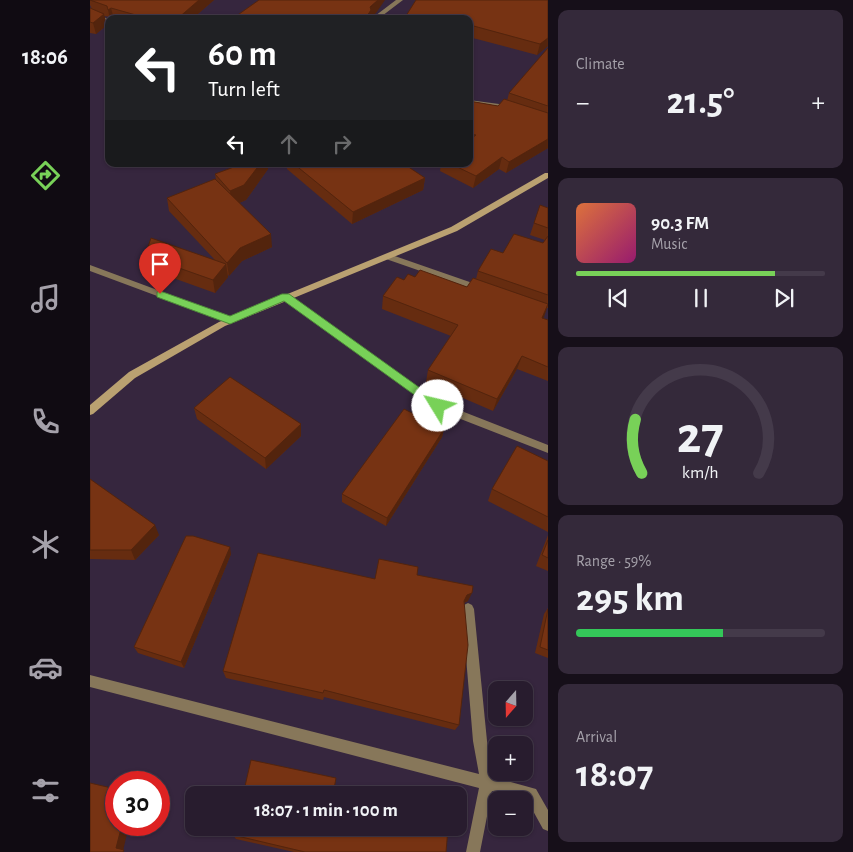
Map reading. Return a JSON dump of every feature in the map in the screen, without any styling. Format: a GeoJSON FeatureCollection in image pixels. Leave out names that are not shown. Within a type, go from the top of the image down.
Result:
{"type":"FeatureCollection","features":[{"type":"Feature","properties":{"kind":"street"},"geometry":{"type":"LineString","coordinates":[[379,15],[400,0]]}},
{"type":"Feature","properties":{"kind":"street"},"geometry":{"type":"LineString","coordinates":[[90,15],[105,20]]}},
{"type":"Feature","properties":{"kind":"street"},"geometry":{"type":"LineString","coordinates":[[473,103],[499,106],[516,111]]}},
{"type":"Feature","properties":{"kind":"street"},"geometry":{"type":"LineString","coordinates":[[92,406],[132,375],[230,320],[454,229],[548,175]]}},
{"type":"Feature","properties":{"kind":"street"},"geometry":{"type":"LineString","coordinates":[[389,257],[492,293]]}},
{"type":"Feature","properties":{"kind":"street"},"geometry":{"type":"LineString","coordinates":[[90,268],[230,320]]}},
{"type":"Feature","properties":{"kind":"street"},"geometry":{"type":"LineString","coordinates":[[285,297],[438,406],[548,449]]}},
{"type":"Feature","properties":{"kind":"street"},"geometry":{"type":"LineString","coordinates":[[468,609],[480,741],[487,783],[473,852]]}},
{"type":"Feature","properties":{"kind":"street"},"geometry":{"type":"LineString","coordinates":[[90,681],[531,794],[548,824]]}},
{"type":"Feature","properties":{"kind":"building"},"geometry":{"type":"Polygon","coordinates":[[[90,0],[199,0],[182,15],[136,15],[111,8],[108,10],[107,6],[90,0]]]}},
{"type":"Feature","properties":{"kind":"building"},"geometry":{"type":"Polygon","coordinates":[[[259,0],[378,0],[370,7],[371,10],[368,15],[238,15],[259,0]]]}},
{"type":"Feature","properties":{"kind":"building"},"geometry":{"type":"Polygon","coordinates":[[[416,0],[548,0],[548,38],[540,44],[473,26],[473,15],[407,15],[416,0]]]}},
{"type":"Feature","properties":{"kind":"building"},"geometry":{"type":"Polygon","coordinates":[[[90,8],[104,14],[93,23],[90,22],[90,8]]]}},
{"type":"Feature","properties":{"kind":"building"},"geometry":{"type":"Polygon","coordinates":[[[548,48],[548,106],[509,93],[548,48]]]}},
{"type":"Feature","properties":{"kind":"building"},"geometry":{"type":"Polygon","coordinates":[[[504,99],[548,113],[548,139],[509,162],[502,157],[476,176],[457,167],[473,167],[473,137],[476,135],[473,135],[473,102],[498,106],[504,99]]]}},
{"type":"Feature","properties":{"kind":"building"},"geometry":{"type":"Polygon","coordinates":[[[234,167],[258,167],[244,185],[230,191],[215,174],[234,167]]]}},
{"type":"Feature","properties":{"kind":"building"},"geometry":{"type":"Polygon","coordinates":[[[298,167],[408,167],[425,178],[353,212],[298,167]]]}},
{"type":"Feature","properties":{"kind":"building"},"geometry":{"type":"Polygon","coordinates":[[[215,179],[271,234],[240,248],[227,263],[167,198],[215,179]]]}},
{"type":"Feature","properties":{"kind":"building"},"geometry":{"type":"Polygon","coordinates":[[[540,205],[548,208],[548,228],[534,223],[540,205]]]}},
{"type":"Feature","properties":{"kind":"building"},"geometry":{"type":"Polygon","coordinates":[[[514,234],[543,243],[548,236],[548,295],[478,271],[491,249],[503,253],[514,234]]]}},
{"type":"Feature","properties":{"kind":"building"},"geometry":{"type":"Polygon","coordinates":[[[151,238],[226,264],[213,280],[145,256],[151,238]]]}},
{"type":"Feature","properties":{"kind":"building"},"geometry":{"type":"Polygon","coordinates":[[[420,270],[467,287],[473,278],[548,304],[542,318],[548,320],[548,367],[522,356],[497,399],[428,370],[458,325],[383,296],[397,277],[404,280],[408,274],[415,277],[420,270]]]}},
{"type":"Feature","properties":{"kind":"building"},"geometry":{"type":"Polygon","coordinates":[[[230,377],[301,424],[265,458],[194,408],[230,377]]]}},
{"type":"Feature","properties":{"kind":"building"},"geometry":{"type":"Polygon","coordinates":[[[404,409],[444,429],[387,518],[342,494],[404,409]]]}},
{"type":"Feature","properties":{"kind":"building"},"geometry":{"type":"Polygon","coordinates":[[[517,446],[548,461],[548,517],[492,489],[517,446]]]}},
{"type":"Feature","properties":{"kind":"building"},"geometry":{"type":"Polygon","coordinates":[[[90,479],[155,525],[131,550],[90,550],[90,479]]]}},
{"type":"Feature","properties":{"kind":"building"},"geometry":{"type":"Polygon","coordinates":[[[186,536],[193,536],[230,547],[181,662],[134,647],[186,536]]]}},
{"type":"Feature","properties":{"kind":"building"},"geometry":{"type":"Polygon","coordinates":[[[548,540],[548,558],[542,555],[548,540]]]}},
{"type":"Feature","properties":{"kind":"building"},"geometry":{"type":"Polygon","coordinates":[[[258,553],[375,579],[379,559],[418,567],[417,575],[473,586],[472,593],[467,595],[464,601],[468,645],[459,725],[324,690],[323,693],[223,671],[258,553]]]}},
{"type":"Feature","properties":{"kind":"building"},"geometry":{"type":"Polygon","coordinates":[[[548,609],[548,650],[540,647],[548,609]]]}},
{"type":"Feature","properties":{"kind":"building"},"geometry":{"type":"Polygon","coordinates":[[[251,760],[336,778],[335,786],[245,786],[251,760]]]}},
{"type":"Feature","properties":{"kind":"building"},"geometry":{"type":"Polygon","coordinates":[[[90,783],[105,786],[105,836],[119,836],[116,848],[124,850],[123,852],[90,852],[90,783]]]}},
{"type":"Feature","properties":{"kind":"building"},"geometry":{"type":"Polygon","coordinates":[[[237,836],[447,836],[446,852],[305,852],[237,836]]]}},
{"type":"Feature","properties":{"kind":"route"},"geometry":{"type":"LineString","coordinates":[[160,294],[230,320],[285,297],[438,406]]}}]}
